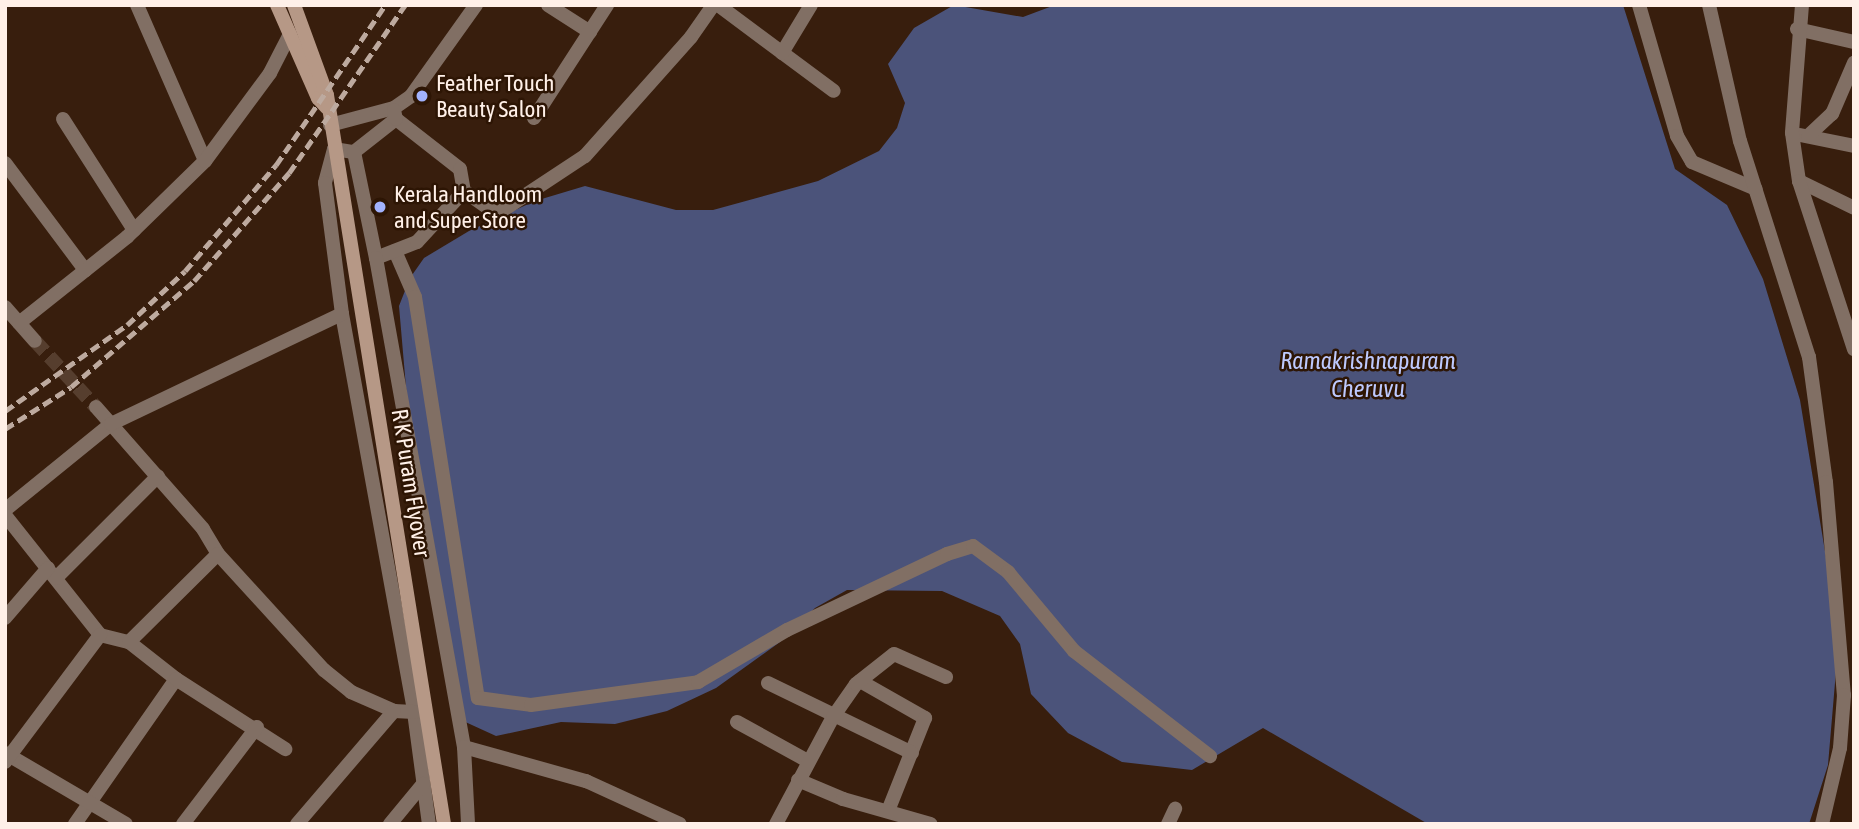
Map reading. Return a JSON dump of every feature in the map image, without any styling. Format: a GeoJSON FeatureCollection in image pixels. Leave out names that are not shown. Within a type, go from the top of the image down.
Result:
{"type":"FeatureCollection","features":[{"type":"Feature","properties":{"kind":"main road"},"geometry":{"type":"LineString","coordinates":[[276,5],[318,99],[327,108]]}},
{"type":"Feature","properties":{"kind":"main road","name":"R K Puram Flyover"},"geometry":{"type":"LineString","coordinates":[[294,5],[327,95],[444,824]]}},
{"type":"Feature","properties":{"kind":"street"},"geometry":{"type":"LineString","coordinates":[[137,5],[205,161]]}},
{"type":"Feature","properties":{"kind":"street"},"geometry":{"type":"LineString","coordinates":[[354,152],[411,96],[477,5]]}},
{"type":"Feature","properties":{"kind":"street"},"geometry":{"type":"LineString","coordinates":[[548,5],[590,32]]}},
{"type":"Feature","properties":{"kind":"street"},"geometry":{"type":"LineString","coordinates":[[534,118],[607,5]]}},
{"type":"Feature","properties":{"kind":"street"},"geometry":{"type":"LineString","coordinates":[[330,125],[395,114],[460,169],[464,191],[497,215],[584,156],[691,37],[713,5]]}},
{"type":"Feature","properties":{"kind":"street"},"geometry":{"type":"LineString","coordinates":[[718,5],[834,91]]}},
{"type":"Feature","properties":{"kind":"street"},"geometry":{"type":"LineString","coordinates":[[782,53],[811,5]]}},
{"type":"Feature","properties":{"kind":"street"},"geometry":{"type":"LineString","coordinates":[[1639,5],[1677,136],[1692,163],[1756,189]]}},
{"type":"Feature","properties":{"kind":"street"},"geometry":{"type":"LineString","coordinates":[[1709,5],[1756,189],[1809,357],[1826,482],[1844,695],[1840,748],[1822,824]]}},
{"type":"Feature","properties":{"kind":"street"},"geometry":{"type":"LineString","coordinates":[[1802,5],[1797,29],[1792,133],[1799,181],[1854,349]]}},
{"type":"Feature","properties":{"kind":"street"},"geometry":{"type":"LineString","coordinates":[[1797,29],[1854,42]]}},
{"type":"Feature","properties":{"kind":"street"},"geometry":{"type":"LineString","coordinates":[[19,323],[134,230],[205,161],[270,73],[290,34]]}},
{"type":"Feature","properties":{"kind":"street"},"geometry":{"type":"LineString","coordinates":[[1808,136],[1832,114],[1854,63]]}},
{"type":"Feature","properties":{"kind":"street"},"geometry":{"type":"LineString","coordinates":[[63,119],[134,230]]}},
{"type":"Feature","properties":{"kind":"street"},"geometry":{"type":"LineString","coordinates":[[1792,133],[1854,146]]}},
{"type":"Feature","properties":{"kind":"street"},"geometry":{"type":"LineString","coordinates":[[354,152],[334,149],[325,183],[342,314],[414,712],[429,824]]}},
{"type":"Feature","properties":{"kind":"street"},"geometry":{"type":"LineString","coordinates":[[354,152],[376,258],[464,747],[468,824]]}},
{"type":"Feature","properties":{"kind":"street"},"geometry":{"type":"LineString","coordinates":[[5,163],[85,270]]}},
{"type":"Feature","properties":{"kind":"street"},"geometry":{"type":"LineString","coordinates":[[1799,181],[1854,208]]}},
{"type":"Feature","properties":{"kind":"street"},"geometry":{"type":"LineString","coordinates":[[376,258],[417,243],[464,191]]}},
{"type":"Feature","properties":{"kind":"street"},"geometry":{"type":"LineString","coordinates":[[395,251],[415,297],[478,698]]}},
{"type":"Feature","properties":{"kind":"street"},"geometry":{"type":"LineString","coordinates":[[5,307],[35,341]]}},
{"type":"Feature","properties":{"kind":"street"},"geometry":{"type":"LineString","coordinates":[[5,510],[111,424],[342,314]]}},
{"type":"Feature","properties":{"kind":"street"},"geometry":{"type":"LineString","coordinates":[[96,407],[204,529],[218,554],[341,685],[394,711],[414,712]]}},
{"type":"Feature","properties":{"kind":"street"},"geometry":{"type":"LineString","coordinates":[[5,618],[158,476]]}},
{"type":"Feature","properties":{"kind":"street"},"geometry":{"type":"LineString","coordinates":[[5,515],[100,635],[129,642],[176,679],[257,727],[285,749]]}},
{"type":"Feature","properties":{"kind":"street"},"geometry":{"type":"LineString","coordinates":[[455,699],[478,698],[531,705],[698,682],[787,630],[947,554],[973,547],[1008,572],[1074,651],[1210,756]]}},
{"type":"Feature","properties":{"kind":"street"},"geometry":{"type":"LineString","coordinates":[[129,642],[218,554]]}},
{"type":"Feature","properties":{"kind":"street"},"geometry":{"type":"LineString","coordinates":[[100,635],[7,757],[126,824]]}},
{"type":"Feature","properties":{"kind":"street"},"geometry":{"type":"LineString","coordinates":[[776,824],[833,717],[860,681],[894,654],[946,677]]}},
{"type":"Feature","properties":{"kind":"street"},"geometry":{"type":"LineString","coordinates":[[75,824],[176,679]]}},
{"type":"Feature","properties":{"kind":"street"},"geometry":{"type":"LineString","coordinates":[[860,681],[923,715],[925,723],[912,753],[892,816]]}},
{"type":"Feature","properties":{"kind":"street"},"geometry":{"type":"LineString","coordinates":[[768,683],[833,717],[912,753]]}},
{"type":"Feature","properties":{"kind":"street"},"geometry":{"type":"LineString","coordinates":[[297,824],[394,711]]}},
{"type":"Feature","properties":{"kind":"street"},"geometry":{"type":"LineString","coordinates":[[737,722],[808,761]]}},
{"type":"Feature","properties":{"kind":"street"},"geometry":{"type":"LineString","coordinates":[[183,824],[257,727]]}},
{"type":"Feature","properties":{"kind":"street"},"geometry":{"type":"LineString","coordinates":[[464,747],[586,781],[680,824]]}},
{"type":"Feature","properties":{"kind":"street"},"geometry":{"type":"LineString","coordinates":[[798,780],[892,816],[925,822]]}},
{"type":"Feature","properties":{"kind":"street"},"geometry":{"type":"LineString","coordinates":[[390,824],[423,784]]}},
{"type":"Feature","properties":{"kind":"street"},"geometry":{"type":"LineString","coordinates":[[1168,824],[1175,809]]}},
{"type":"Feature","properties":{"kind":"water","name":"Ramakrishnapuram Cheruvu"},"geometry":{"type":"Polygon","coordinates":[[[954,5],[1023,17],[1055,5],[1623,5],[1675,169],[1727,205],[1763,279],[1800,400],[1839,636],[1828,765],[1809,824],[1428,824],[1263,728],[1192,770],[1122,762],[1068,733],[1031,694],[1020,644],[1000,616],[942,591],[847,590],[815,608],[780,642],[716,688],[667,711],[615,724],[561,722],[496,736],[461,720],[407,399],[399,306],[410,278],[424,258],[469,231],[535,201],[585,186],[676,210],[713,210],[818,181],[879,151],[897,128],[905,103],[888,64],[914,28],[954,5]]]}},
{"type":"Feature","properties":{"kind":"tunnel"},"geometry":{"type":"LineString","coordinates":[[35,341],[96,407]]}},
{"type":"Feature","properties":{"kind":"railway"},"geometry":{"type":"LineString","coordinates":[[5,411],[127,325],[185,271],[276,165],[385,5]]}},
{"type":"Feature","properties":{"kind":"railway"},"geometry":{"type":"LineString","coordinates":[[5,429],[71,387],[194,281],[289,173],[405,5]]}},
{"type":"Feature","properties":{"kind":"place","name":"Feather Touch Beauty Salon"},"geometry":{"type":"Point","coordinates":[422,96]}},
{"type":"Feature","properties":{"kind":"place","name":"Kerala Handloom and Super Store"},"geometry":{"type":"Point","coordinates":[380,207]}}]}
